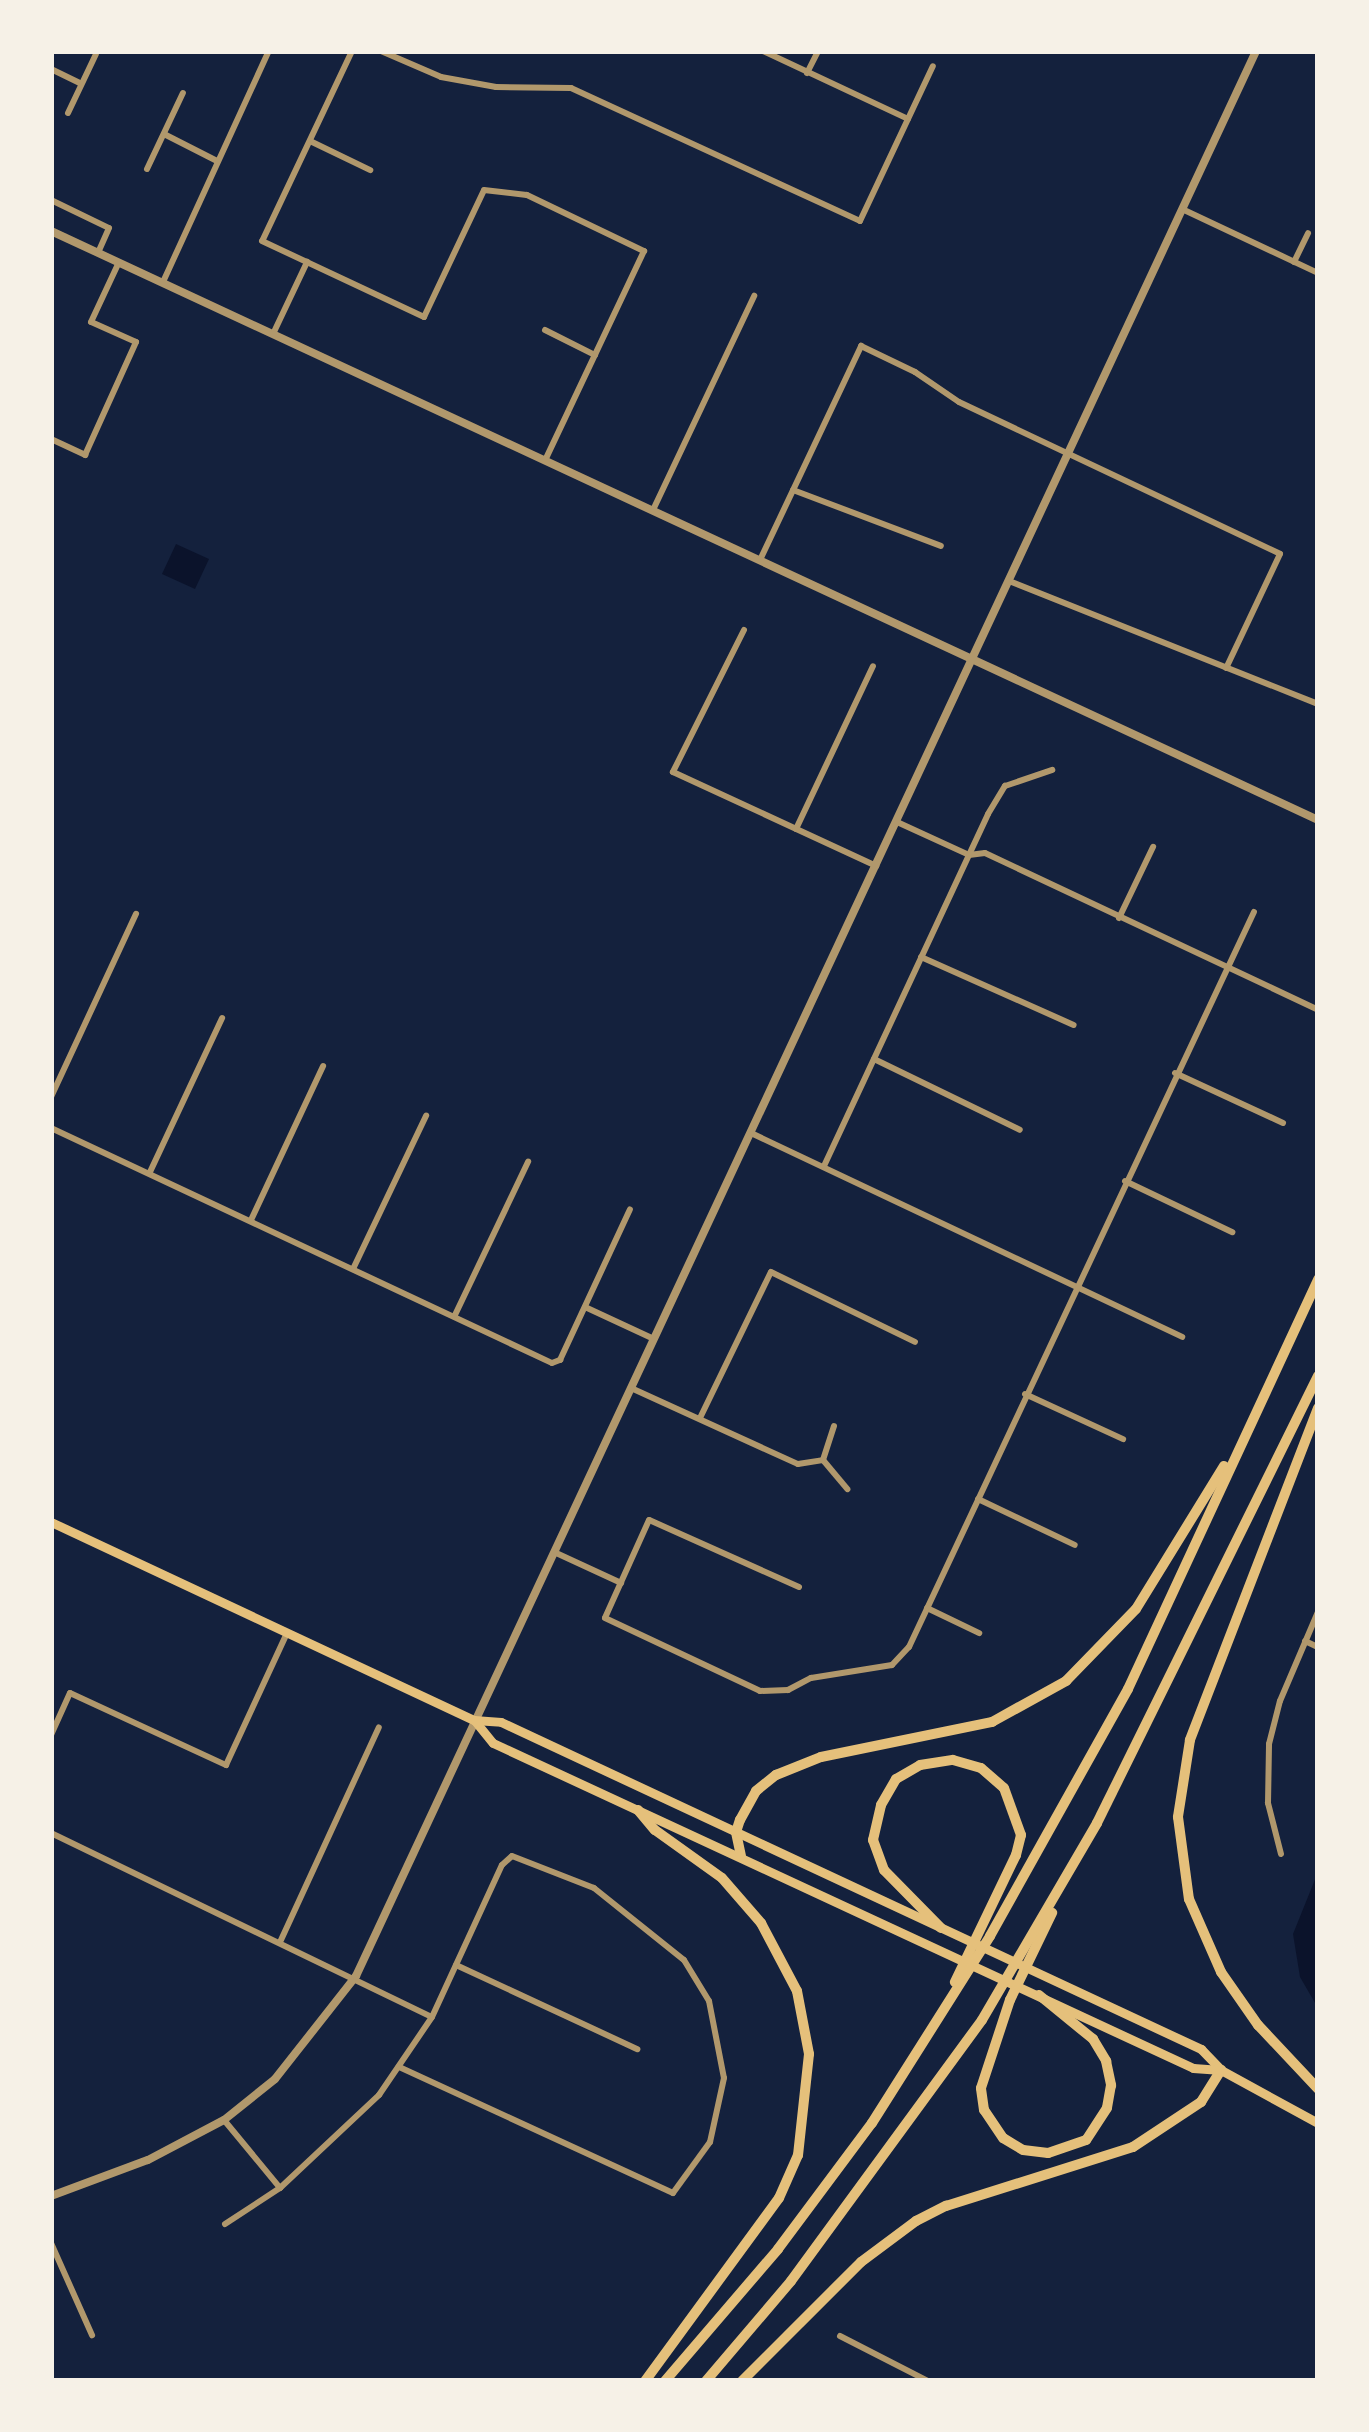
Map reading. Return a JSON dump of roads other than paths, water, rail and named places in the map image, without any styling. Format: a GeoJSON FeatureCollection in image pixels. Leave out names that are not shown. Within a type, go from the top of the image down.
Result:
{"type":"FeatureCollection","features":[{"type":"Feature","properties":{"kind":"highway"},"geometry":{"type":"LineString","coordinates":[[665,2381],[778,2249],[928,2039],[1128,1689],[1318,1279]]}},
{"type":"Feature","properties":{"kind":"highway"},"geometry":{"type":"LineString","coordinates":[[1039,1995],[1093,2039],[1106,2061],[1111,2085],[1107,2108],[1086,2140],[1048,2153],[1023,2150],[988,2121],[981,2088],[1010,2000],[1318,1376]]}},
{"type":"Feature","properties":{"kind":"highway"},"geometry":{"type":"LineString","coordinates":[[1318,1408],[1190,1740],[1178,1817],[1190,1899],[1221,1972],[1258,2025],[1318,2089]]}},
{"type":"Feature","properties":{"kind":"highway"},"geometry":{"type":"LineString","coordinates":[[741,1856],[736,1832],[756,1791],[789,1768],[975,1728],[1039,1700],[1066,1681],[1136,1609],[1250,1422]]}},
{"type":"Feature","properties":{"kind":"highway"},"geometry":{"type":"LineString","coordinates":[[928,2039],[1016,1856],[1021,1835],[1004,1788],[981,1768],[953,1760],[920,1765],[896,1779],[881,1804],[873,1840],[884,1870],[947,1931]]}},
{"type":"Feature","properties":{"kind":"highway"},"geometry":{"type":"LineString","coordinates":[[638,1810],[655,1829],[722,1878],[761,1923],[797,1991],[809,2054],[798,2155],[779,2198],[645,2381]]}},
{"type":"Feature","properties":{"kind":"highway"},"geometry":{"type":"LineString","coordinates":[[706,2381],[791,2281],[982,2020],[1097,1823]]}},
{"type":"Feature","properties":{"kind":"highway"},"geometry":{"type":"LineString","coordinates":[[742,2381],[861,2262],[916,2222],[946,2206],[1133,2147],[1201,2102],[1221,2070]]}},
{"type":"Feature","properties":{"kind":"main road"},"geometry":{"type":"LineString","coordinates":[[51,1522],[474,1720],[501,1722],[1201,2049],[1221,2070],[1318,2123]]}},
{"type":"Feature","properties":{"kind":"main road"},"geometry":{"type":"LineString","coordinates":[[474,1720],[493,1743],[1193,2068],[1221,2070]]}},
{"type":"Feature","properties":{"kind":"street"},"geometry":{"type":"LineString","coordinates":[[163,283],[269,51]]}},
{"type":"Feature","properties":{"kind":"street"},"geometry":{"type":"LineString","coordinates":[[352,51],[262,241],[424,317],[484,190],[527,195],[644,251],[545,460]]}},
{"type":"Feature","properties":{"kind":"street"},"geometry":{"type":"LineString","coordinates":[[381,51],[441,77],[496,87],[571,88],[860,221],[933,66]]}},
{"type":"Feature","properties":{"kind":"street"},"geometry":{"type":"LineString","coordinates":[[763,51],[908,119]]}},
{"type":"Feature","properties":{"kind":"street"},"geometry":{"type":"LineString","coordinates":[[807,73],[818,51]]}},
{"type":"Feature","properties":{"kind":"street"},"geometry":{"type":"LineString","coordinates":[[51,2196],[148,2160],[224,2120],[275,2079],[356,1976],[1256,51]]}},
{"type":"Feature","properties":{"kind":"street"},"geometry":{"type":"LineString","coordinates":[[68,113],[96,54]]}},
{"type":"Feature","properties":{"kind":"street"},"geometry":{"type":"LineString","coordinates":[[51,69],[82,84]]}},
{"type":"Feature","properties":{"kind":"street"},"geometry":{"type":"LineString","coordinates":[[148,169],[183,92]]}},
{"type":"Feature","properties":{"kind":"street"},"geometry":{"type":"LineString","coordinates":[[164,134],[217,161]]}},
{"type":"Feature","properties":{"kind":"street"},"geometry":{"type":"LineString","coordinates":[[310,141],[370,170]]}},
{"type":"Feature","properties":{"kind":"street"},"geometry":{"type":"LineString","coordinates":[[51,200],[109,228],[98,253]]}},
{"type":"Feature","properties":{"kind":"street"},"geometry":{"type":"LineString","coordinates":[[1182,209],[1318,273]]}},
{"type":"Feature","properties":{"kind":"street"},"geometry":{"type":"LineString","coordinates":[[51,231],[1318,820]]}},
{"type":"Feature","properties":{"kind":"street"},"geometry":{"type":"LineString","coordinates":[[1294,262],[1308,233]]}},
{"type":"Feature","properties":{"kind":"street"},"geometry":{"type":"LineString","coordinates":[[51,439],[85,454],[136,342],[91,322],[118,262]]}},
{"type":"Feature","properties":{"kind":"street"},"geometry":{"type":"LineString","coordinates":[[274,334],[307,262]]}},
{"type":"Feature","properties":{"kind":"street"},"geometry":{"type":"LineString","coordinates":[[653,510],[754,296]]}},
{"type":"Feature","properties":{"kind":"street"},"geometry":{"type":"LineString","coordinates":[[545,330],[595,355]]}},
{"type":"Feature","properties":{"kind":"street"},"geometry":{"type":"LineString","coordinates":[[760,560],[861,346],[915,372],[958,402],[1280,554],[1226,668]]}},
{"type":"Feature","properties":{"kind":"street"},"geometry":{"type":"LineString","coordinates":[[793,490],[941,546]]}},
{"type":"Feature","properties":{"kind":"street"},"geometry":{"type":"LineString","coordinates":[[1009,581],[1318,704]]}},
{"type":"Feature","properties":{"kind":"street"},"geometry":{"type":"LineString","coordinates":[[744,629],[674,772],[876,866]]}},
{"type":"Feature","properties":{"kind":"street"},"geometry":{"type":"LineString","coordinates":[[796,829],[873,666]]}},
{"type":"Feature","properties":{"kind":"street"},"geometry":{"type":"LineString","coordinates":[[824,1167],[1005,786],[1052,770]]}},
{"type":"Feature","properties":{"kind":"street"},"geometry":{"type":"LineString","coordinates":[[897,822],[969,855],[985,853],[1318,1010]]}},
{"type":"Feature","properties":{"kind":"street"},"geometry":{"type":"LineString","coordinates":[[1120,918],[1153,847]]}},
{"type":"Feature","properties":{"kind":"street"},"geometry":{"type":"LineString","coordinates":[[800,1587],[649,1520],[605,1618],[760,1691],[788,1690],[811,1678],[892,1665],[909,1647],[1175,1073],[1255,912]]}},
{"type":"Feature","properties":{"kind":"street"},"geometry":{"type":"LineString","coordinates":[[51,1096],[136,914]]}},
{"type":"Feature","properties":{"kind":"street"},"geometry":{"type":"LineString","coordinates":[[921,957],[1074,1025]]}},
{"type":"Feature","properties":{"kind":"street"},"geometry":{"type":"LineString","coordinates":[[149,1174],[222,1018]]}},
{"type":"Feature","properties":{"kind":"street"},"geometry":{"type":"LineString","coordinates":[[874,1059],[1019,1130]]}},
{"type":"Feature","properties":{"kind":"street"},"geometry":{"type":"LineString","coordinates":[[251,1222],[323,1066]]}},
{"type":"Feature","properties":{"kind":"street"},"geometry":{"type":"LineString","coordinates":[[1175,1073],[1283,1124]]}},
{"type":"Feature","properties":{"kind":"street"},"geometry":{"type":"LineString","coordinates":[[353,1269],[426,1116]]}},
{"type":"Feature","properties":{"kind":"street"},"geometry":{"type":"LineString","coordinates":[[51,1128],[552,1363],[560,1360],[630,1209]]}},
{"type":"Feature","properties":{"kind":"street"},"geometry":{"type":"LineString","coordinates":[[751,1133],[1182,1337]]}},
{"type":"Feature","properties":{"kind":"street"},"geometry":{"type":"LineString","coordinates":[[454,1317],[528,1162]]}},
{"type":"Feature","properties":{"kind":"street"},"geometry":{"type":"LineString","coordinates":[[1125,1180],[1232,1232]]}},
{"type":"Feature","properties":{"kind":"street"},"geometry":{"type":"LineString","coordinates":[[700,1418],[771,1272],[915,1342]]}},
{"type":"Feature","properties":{"kind":"street"},"geometry":{"type":"LineString","coordinates":[[585,1306],[654,1339]]}},
{"type":"Feature","properties":{"kind":"street"},"geometry":{"type":"LineString","coordinates":[[631,1388],[798,1464],[823,1460]]}},
{"type":"Feature","properties":{"kind":"street"},"geometry":{"type":"LineString","coordinates":[[1025,1394],[1123,1439]]}},
{"type":"Feature","properties":{"kind":"street"},"geometry":{"type":"LineString","coordinates":[[823,1460],[834,1426]]}},
{"type":"Feature","properties":{"kind":"street"},"geometry":{"type":"LineString","coordinates":[[823,1460],[848,1489]]}},
{"type":"Feature","properties":{"kind":"street"},"geometry":{"type":"LineString","coordinates":[[978,1499],[1075,1545]]}},
{"type":"Feature","properties":{"kind":"street"},"geometry":{"type":"LineString","coordinates":[[554,1552],[621,1583]]}},
{"type":"Feature","properties":{"kind":"street"},"geometry":{"type":"LineString","coordinates":[[927,1608],[979,1633]]}},
{"type":"Feature","properties":{"kind":"street"},"geometry":{"type":"LineString","coordinates":[[1281,1854],[1268,1803],[1267,1759],[1275,1716],[1318,1612]]}},
{"type":"Feature","properties":{"kind":"street"},"geometry":{"type":"LineString","coordinates":[[51,1735],[70,1693],[226,1765],[287,1633]]}},
{"type":"Feature","properties":{"kind":"street"},"geometry":{"type":"LineString","coordinates":[[1305,1641],[1318,1647]]}},
{"type":"Feature","properties":{"kind":"street"},"geometry":{"type":"LineString","coordinates":[[280,1940],[379,1726]]}},
{"type":"Feature","properties":{"kind":"street"},"geometry":{"type":"LineString","coordinates":[[51,1833],[356,1976],[432,2017]]}},
{"type":"Feature","properties":{"kind":"street"},"geometry":{"type":"LineString","coordinates":[[224,2224],[280,2188],[332,2144],[398,2067],[432,2017],[502,1865],[512,1856],[527,1857],[593,1888],[684,1960],[709,2001],[721,2039],[721,2110],[692,2174],[673,2193],[398,2067]]}},
{"type":"Feature","properties":{"kind":"street"},"geometry":{"type":"LineString","coordinates":[[456,1965],[637,2049]]}},
{"type":"Feature","properties":{"kind":"street"},"geometry":{"type":"LineString","coordinates":[[224,2120],[280,2188]]}},
{"type":"Feature","properties":{"kind":"street"},"geometry":{"type":"LineString","coordinates":[[51,2243],[92,2335]]}},
{"type":"Feature","properties":{"kind":"street"},"geometry":{"type":"LineString","coordinates":[[840,2336],[928,2381]]}},
{"type":"Feature","properties":{"kind":"water"},"geometry":{"type":"Polygon","coordinates":[[[176,544],[209,559],[195,589],[162,574],[176,544]]]}},
{"type":"Feature","properties":{"kind":"water"},"geometry":{"type":"Polygon","coordinates":[[[1318,1872],[1318,2008],[1300,1977],[1293,1934],[1318,1872]]]}}]}
